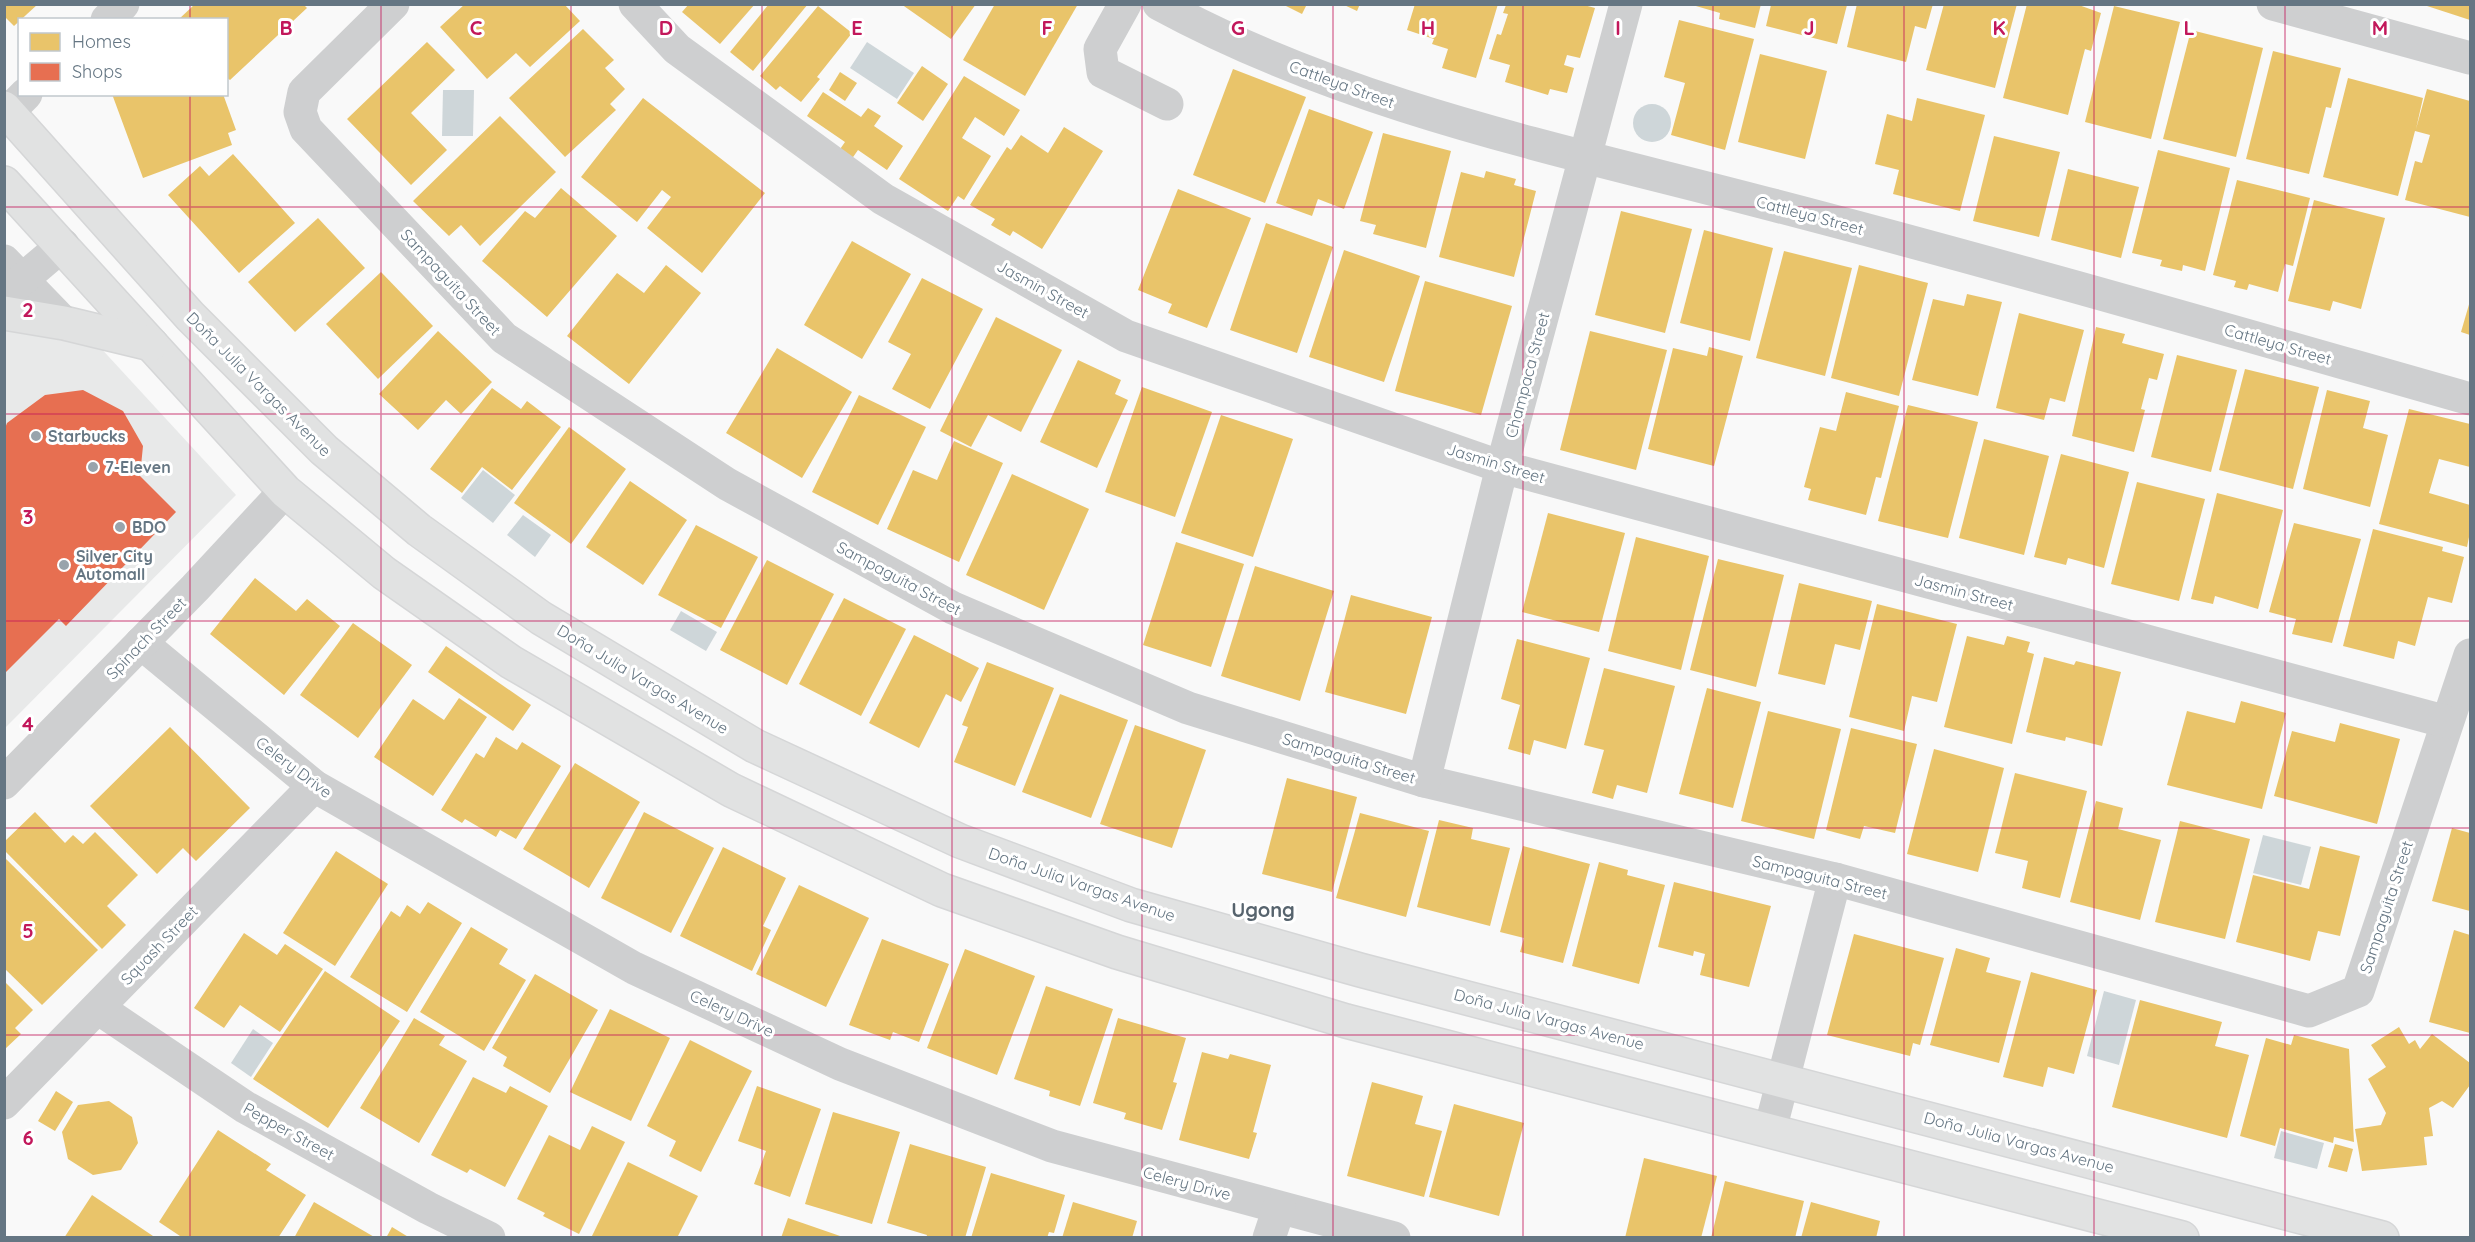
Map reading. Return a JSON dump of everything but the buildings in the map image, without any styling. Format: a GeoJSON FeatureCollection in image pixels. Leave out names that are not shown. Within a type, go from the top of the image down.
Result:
{"type":"FeatureCollection","features":[{"type":"Feature","properties":{"kind":"main road","name":"Doña Julia Vargas Avenue"},"geometry":{"type":"LineString","coordinates":[[11,108],[190,316],[324,450],[418,530],[541,618],[755,746],[960,841],[1131,905],[1360,970],[2382,1238]]}},
{"type":"Feature","properties":{"kind":"main road"},"geometry":{"type":"LineString","coordinates":[[4,183],[285,491],[384,573],[511,662],[731,790],[942,890],[1118,952],[1346,1021],[2182,1238]]}},
{"type":"Feature","properties":{"kind":"main road"},"geometry":{"type":"LineString","coordinates":[[4,313],[64,323],[151,344]]}},
{"type":"Feature","properties":{"kind":"street"},"geometry":{"type":"LineString","coordinates":[[109,18],[123,4]]}},
{"type":"Feature","properties":{"kind":"street","name":"Sampaguita Street"},"geometry":{"type":"LineString","coordinates":[[393,4],[304,92],[300,112],[306,129],[504,339],[727,484],[953,608],[1188,708],[1424,781],[1835,879],[2309,1011],[2358,991],[2470,655]]}},
{"type":"Feature","properties":{"kind":"street","name":"Jasmin Street"},"geometry":{"type":"LineString","coordinates":[[635,4],[677,49],[883,199],[1126,336],[1502,467],[2447,722]]}},
{"type":"Feature","properties":{"kind":"street"},"geometry":{"type":"LineString","coordinates":[[1125,4],[1100,49],[1103,72],[1167,104]]}},
{"type":"Feature","properties":{"kind":"street","name":"Cattleya Street"},"geometry":{"type":"LineString","coordinates":[[1159,4],[1201,27],[1330,82],[1446,121],[1931,246],[2470,399]]}},
{"type":"Feature","properties":{"kind":"street","name":"Champaca Street"},"geometry":{"type":"LineString","coordinates":[[1424,781],[1502,467],[1626,4]]}},
{"type":"Feature","properties":{"kind":"street"},"geometry":{"type":"LineString","coordinates":[[2273,4],[2368,17],[2470,58]]}},
{"type":"Feature","properties":{"kind":"street"},"geometry":{"type":"LineString","coordinates":[[63,245],[10,279],[64,323]]}},
{"type":"Feature","properties":{"kind":"street","name":"Spinach Street"},"geometry":{"type":"LineString","coordinates":[[4,783],[141,644],[285,491]]}},
{"type":"Feature","properties":{"kind":"street","name":"Celery Drive"},"geometry":{"type":"LineString","coordinates":[[141,644],[314,786],[634,968],[840,1064],[1052,1146],[1274,1223],[1394,1238]]}},
{"type":"Feature","properties":{"kind":"street","name":"Squash Street"},"geometry":{"type":"LineString","coordinates":[[4,1103],[314,786]]}},
{"type":"Feature","properties":{"kind":"street"},"geometry":{"type":"LineString","coordinates":[[1770,1130],[1835,879]]}},
{"type":"Feature","properties":{"kind":"street","name":"Pepper Street"},"geometry":{"type":"LineString","coordinates":[[98,1008],[245,1107],[428,1208],[489,1238]]}},
{"type":"Feature","properties":{"kind":"shaded area"},"geometry":{"type":"Polygon","coordinates":[[[867,42],[914,73],[897,99],[850,68],[867,42]]]}},
{"type":"Feature","properties":{"kind":"shaded area"},"geometry":{"type":"Polygon","coordinates":[[[443,90],[474,90],[473,136],[442,136],[443,90]]]}},
{"type":"Feature","properties":{"kind":"shaded area"},"geometry":{"type":"Polygon","coordinates":[[[1652,104],[1659,105],[1665,110],[1670,116],[1670,130],[1665,136],[1659,141],[1652,142],[1645,141],[1639,136],[1634,130],[1633,123],[1634,116],[1639,110],[1645,105],[1652,104]]]}},
{"type":"Feature","properties":{"kind":"shaded area"},"geometry":{"type":"Polygon","coordinates":[[[5,244],[236,495],[5,728],[5,244]]]}},
{"type":"Feature","properties":{"kind":"shaded area"},"geometry":{"type":"Polygon","coordinates":[[[483,470],[515,495],[493,523],[461,498],[483,470]]]}},
{"type":"Feature","properties":{"kind":"shaded area"},"geometry":{"type":"Polygon","coordinates":[[[523,515],[551,535],[535,557],[507,535],[523,515]]]}},
{"type":"Feature","properties":{"kind":"shaded area"},"geometry":{"type":"Polygon","coordinates":[[[681,611],[717,632],[706,651],[670,630],[681,611]]]}},
{"type":"Feature","properties":{"kind":"shaded area"},"geometry":{"type":"Polygon","coordinates":[[[2263,835],[2311,847],[2301,885],[2253,873],[2263,835]]]}},
{"type":"Feature","properties":{"kind":"shaded area"},"geometry":{"type":"Polygon","coordinates":[[[2104,991],[2136,1000],[2119,1065],[2087,1056],[2104,991]]]}},
{"type":"Feature","properties":{"kind":"shaded area"},"geometry":{"type":"Polygon","coordinates":[[[253,1029],[273,1043],[251,1077],[231,1063],[253,1029]]]}},
{"type":"Feature","properties":{"kind":"shaded area"},"geometry":{"type":"Polygon","coordinates":[[[2281,1131],[2324,1143],[2317,1169],[2274,1158],[2281,1131]]]}},
{"type":"Feature","properties":{"kind":"place","name":"Starbucks"},"geometry":{"type":"Point","coordinates":[36,436]}},
{"type":"Feature","properties":{"kind":"place","name":"7-Eleven"},"geometry":{"type":"Point","coordinates":[93,467]}},
{"type":"Feature","properties":{"kind":"place","name":"BDO"},"geometry":{"type":"Point","coordinates":[120,527]}},
{"type":"Feature","properties":{"kind":"place","name":"Silver City Automall"},"geometry":{"type":"Point","coordinates":[64,565]}},
{"type":"Feature","properties":{"kind":"district","name":"Ugong"},"geometry":{"type":"Point","coordinates":[1263,910]}}]}
